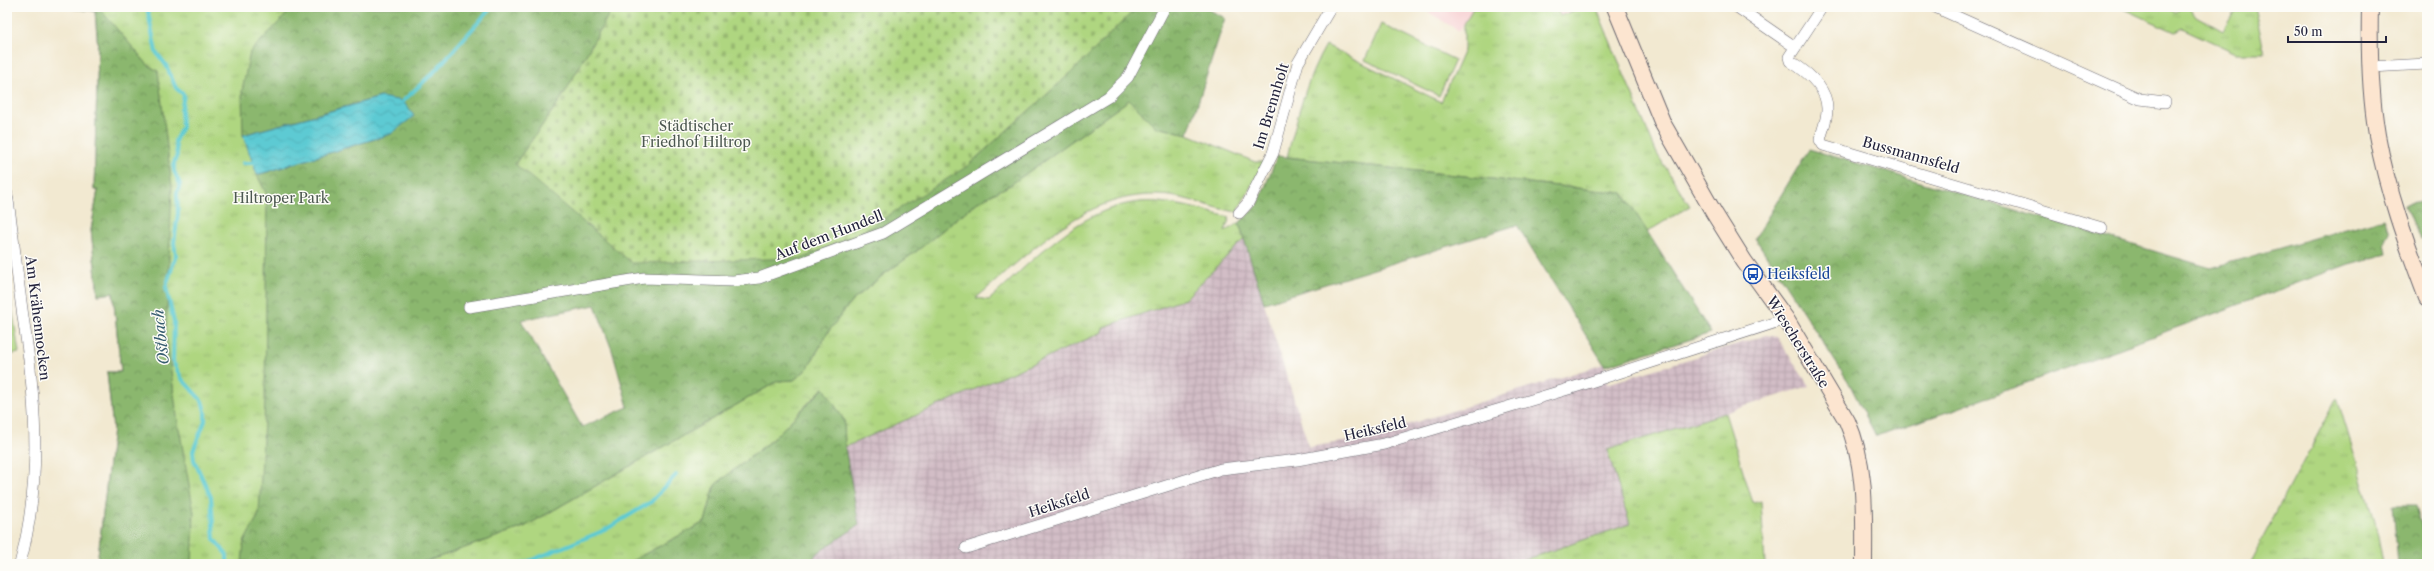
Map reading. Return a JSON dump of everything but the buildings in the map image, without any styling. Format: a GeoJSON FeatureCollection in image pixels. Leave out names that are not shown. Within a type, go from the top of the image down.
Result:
{"type":"FeatureCollection","features":[{"type":"Feature","properties":{"kind":"main road","name":"Wiescherstraße"},"geometry":{"type":"LineString","coordinates":[[1615,7],[1663,124],[1744,261],[1786,318],[1852,433],[1863,483],[1864,564]]}},
{"type":"Feature","properties":{"kind":"main road"},"geometry":{"type":"LineString","coordinates":[[2370,7],[2370,67],[2377,134],[2388,187],[2427,298]]}},
{"type":"Feature","properties":{"kind":"street","name":"Auf dem Hundell"},"geometry":{"type":"LineString","coordinates":[[469,307],[644,278],[733,281],[759,278],[883,233],[1108,97],[1128,77],[1165,7]]}},
{"type":"Feature","properties":{"kind":"street","name":"Im Brennholt"},"geometry":{"type":"LineString","coordinates":[[1239,213],[1248,202],[1273,153],[1298,63],[1331,7]]}},
{"type":"Feature","properties":{"kind":"street"},"geometry":{"type":"LineString","coordinates":[[1737,7],[1795,47]]}},
{"type":"Feature","properties":{"kind":"street","name":"Bussmannsfeld"},"geometry":{"type":"LineString","coordinates":[[1822,7],[1789,57],[1790,61],[1816,82],[1824,95],[1828,109],[1820,140],[1823,145],[2102,228]]}},
{"type":"Feature","properties":{"kind":"street"},"geometry":{"type":"LineString","coordinates":[[1935,7],[2140,99],[2165,102]]}},
{"type":"Feature","properties":{"kind":"street"},"geometry":{"type":"LineString","coordinates":[[2370,67],[2427,64]]}},
{"type":"Feature","properties":{"kind":"street","name":"Am Krähennocken"},"geometry":{"type":"LineString","coordinates":[[7,194],[29,354],[36,432],[35,485],[28,533],[20,564]]}},
{"type":"Feature","properties":{"kind":"street","name":"Heiksfeld"},"geometry":{"type":"LineString","coordinates":[[966,548],[1221,469],[1297,460],[1384,444],[1578,386],[1786,318]]}},
{"type":"Feature","properties":{"kind":"shaded area"},"geometry":{"type":"Polygon","coordinates":[[[1420,7],[1583,7],[1560,16],[1474,8],[1459,31],[1420,7]]]}},
{"type":"Feature","properties":{"kind":"shaded area"},"geometry":{"type":"Polygon","coordinates":[[[1244,239],[1309,447],[1361,439],[1604,364],[1607,384],[1767,335],[1777,337],[1809,386],[1607,450],[1631,524],[1513,564],[810,564],[816,554],[859,525],[845,447],[1101,333],[1103,327],[1185,299],[1244,239]]]}},
{"type":"Feature","properties":{"kind":"green space","name":"Hiltroper Park"},"geometry":{"type":"Polygon","coordinates":[[[59,7],[289,7],[314,14],[332,7],[393,564],[97,564],[113,429],[107,372],[121,372],[113,293],[98,295],[91,230],[98,190],[94,190],[98,48],[95,11],[59,7]]]}},
{"type":"Feature","properties":{"kind":"green space"},"geometry":{"type":"Polygon","coordinates":[[[59,7],[98,7],[148,65],[158,71],[172,187],[166,334],[177,416],[194,513],[192,564],[97,564],[113,429],[107,372],[121,372],[113,293],[98,295],[91,230],[98,190],[94,190],[98,48],[95,11],[59,7]]]}},
{"type":"Feature","properties":{"kind":"green space"},"geometry":{"type":"Polygon","coordinates":[[[273,7],[289,7],[314,14],[332,7],[613,7],[563,96],[515,164],[966,167],[1075,69],[1137,7],[1204,7],[1225,18],[1188,134],[1156,127],[1129,100],[1010,185],[976,203],[918,250],[883,275],[851,302],[828,332],[808,368],[794,380],[778,381],[524,527],[419,564],[242,564],[244,542],[259,514],[265,401],[267,195],[257,175],[391,134],[381,97],[243,135],[242,91],[250,52],[287,14],[273,7]],[[595,305],[521,320],[582,427],[628,407],[612,350],[595,305]]]}},
{"type":"Feature","properties":{"kind":"green space","name":"Städtischer Friedhof Hiltrop"},"geometry":{"type":"Polygon","coordinates":[[[613,7],[1137,7],[1075,69],[966,167],[865,230],[803,258],[632,263],[515,164],[563,96],[613,7]]]}},
{"type":"Feature","properties":{"kind":"green space"},"geometry":{"type":"Polygon","coordinates":[[[1583,7],[1596,7],[1657,154],[1690,206],[1647,232],[1623,193],[1287,157],[1298,114],[1308,85],[1326,45],[1441,102],[1464,50],[1464,24],[1473,8],[1558,11],[1560,16],[1583,7]]]}},
{"type":"Feature","properties":{"kind":"green space"},"geometry":{"type":"Polygon","coordinates":[[[2120,7],[2161,7],[2176,13],[2181,7],[2190,7],[2196,16],[2223,31],[2237,7],[2254,7],[2265,53],[2236,53],[2182,28],[2175,32],[2120,7]]]}},
{"type":"Feature","properties":{"kind":"green space"},"geometry":{"type":"Polygon","coordinates":[[[1381,24],[1455,60],[1439,96],[1365,60],[1381,24]]]}},
{"type":"Feature","properties":{"kind":"green space"},"geometry":{"type":"Polygon","coordinates":[[[1129,100],[1156,127],[1188,134],[1255,162],[1264,162],[1237,212],[1187,199],[1157,195],[1130,197],[1105,204],[1081,215],[1059,229],[976,298],[989,300],[1045,249],[1065,233],[1087,219],[1110,209],[1134,203],[1159,202],[1186,206],[1230,217],[1225,231],[1239,223],[1244,239],[1185,299],[1104,327],[1101,333],[845,447],[844,420],[823,388],[773,439],[715,485],[705,522],[626,564],[419,564],[524,527],[778,381],[794,380],[808,368],[828,332],[851,302],[883,275],[918,250],[976,203],[1010,185],[1129,100]]]}},
{"type":"Feature","properties":{"kind":"green space"},"geometry":{"type":"Polygon","coordinates":[[[1809,149],[2211,268],[2384,218],[2390,232],[2385,243],[2387,254],[2349,264],[1953,410],[1876,436],[1848,381],[1755,238],[1809,149]]]}},
{"type":"Feature","properties":{"kind":"green space"},"geometry":{"type":"Polygon","coordinates":[[[1277,156],[1623,193],[1711,333],[1605,366],[1517,225],[1264,303],[1239,223],[1258,205],[1277,156]]]}},
{"type":"Feature","properties":{"kind":"green space"},"geometry":{"type":"Polygon","coordinates":[[[2427,201],[2427,237],[2422,239],[2412,223],[2405,205],[2427,201]]]}},
{"type":"Feature","properties":{"kind":"green space"},"geometry":{"type":"Polygon","coordinates":[[[11,301],[19,353],[7,355],[7,302],[11,301]]]}},
{"type":"Feature","properties":{"kind":"green space"},"geometry":{"type":"Polygon","coordinates":[[[824,388],[844,420],[845,447],[859,525],[816,554],[810,564],[626,564],[705,522],[715,485],[773,439],[824,388]]]}},
{"type":"Feature","properties":{"kind":"green space"},"geometry":{"type":"Polygon","coordinates":[[[2337,398],[2375,521],[2383,564],[2249,564],[2337,398]]]}},
{"type":"Feature","properties":{"kind":"green space"},"geometry":{"type":"Polygon","coordinates":[[[1725,413],[1753,503],[1761,501],[1765,564],[1513,564],[1630,524],[1607,450],[1725,413]]]}},
{"type":"Feature","properties":{"kind":"green space"},"geometry":{"type":"Polygon","coordinates":[[[2393,505],[2416,505],[2427,544],[2427,564],[2398,564],[2393,505]]]}},
{"type":"Feature","properties":{"kind":"water"},"geometry":{"type":"Polygon","coordinates":[[[381,97],[403,101],[414,116],[391,134],[257,175],[243,135],[381,97]]]}},
{"type":"Feature","properties":{"kind":"waterway","name":"Ostbach"},"geometry":{"type":"LineString","coordinates":[[147,7],[156,52],[166,65],[176,88],[184,95],[181,111],[182,127],[175,141],[177,155],[174,163],[174,171],[180,184],[177,193],[178,213],[174,243],[176,255],[166,287],[174,322],[173,362],[182,379],[202,401],[205,411],[205,421],[193,451],[194,460],[211,497],[214,539],[227,555],[227,564]]}},
{"type":"Feature","properties":{"kind":"waterway"},"geometry":{"type":"LineString","coordinates":[[403,101],[434,72],[492,7]]}},
{"type":"Feature","properties":{"kind":"waterway"},"geometry":{"type":"LineString","coordinates":[[243,163],[253,163]]}},
{"type":"Feature","properties":{"kind":"waterway"},"geometry":{"type":"LineString","coordinates":[[522,564],[605,530],[651,502],[676,475]]}},
{"type":"Feature","properties":{"kind":"place","name":"Heiksfeld"},"geometry":{"type":"Point","coordinates":[1753,274]}}]}
